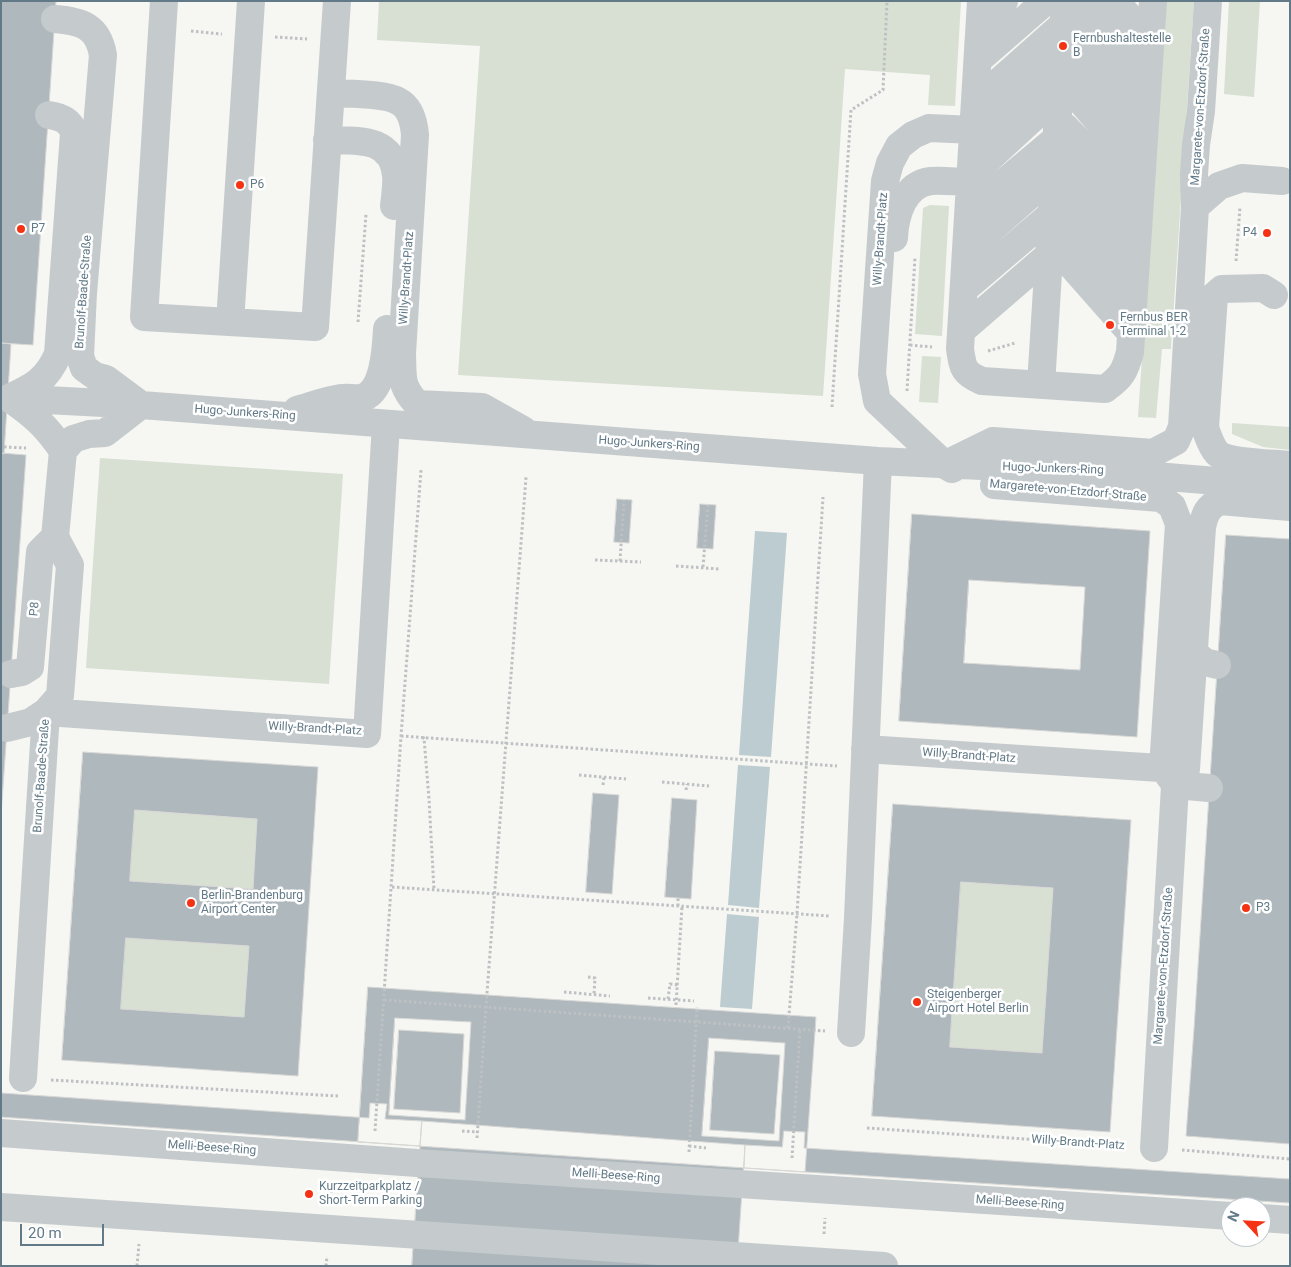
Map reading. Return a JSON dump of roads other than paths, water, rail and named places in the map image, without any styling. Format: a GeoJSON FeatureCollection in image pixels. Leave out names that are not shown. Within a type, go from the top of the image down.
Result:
{"type":"FeatureCollection","features":[{"type":"Feature","properties":{"kind":"street"},"geometry":{"type":"LineString","coordinates":[[164,1],[144,316],[315,327],[337,1]]}},
{"type":"Feature","properties":{"kind":"street"},"geometry":{"type":"LineString","coordinates":[[230,322],[251,1]]}},
{"type":"Feature","properties":{"kind":"street"},"geometry":{"type":"LineString","coordinates":[[1004,1],[981,12],[960,349],[962,364],[969,376],[982,381],[1106,388],[1118,380],[1126,368],[1130,352],[1151,3]]}},
{"type":"Feature","properties":{"kind":"street"},"geometry":{"type":"LineString","coordinates":[[1115,1],[1150,40]]}},
{"type":"Feature","properties":{"kind":"street","name":"Margarete-von-Etzdorf-Straße"},"geometry":{"type":"LineString","coordinates":[[944,465],[993,441],[1153,453],[1176,441],[1182,427],[1195,207],[1194,174],[1201,111],[1208,1]]}},
{"type":"Feature","properties":{"kind":"street","name":"Brunolf-Baade-Straße"},"geometry":{"type":"LineString","coordinates":[[72,14],[97,35],[101,43],[103,55],[83,293],[80,356],[84,368],[95,376],[106,379],[141,405]]}},
{"type":"Feature","properties":{"kind":"street"},"geometry":{"type":"LineString","coordinates":[[978,60],[1062,60],[1148,73]]}},
{"type":"Feature","properties":{"kind":"street"},"geometry":{"type":"LineString","coordinates":[[975,103],[1062,60]]}},
{"type":"Feature","properties":{"kind":"street"},"geometry":{"type":"LineString","coordinates":[[1062,60],[1146,106]]}},
{"type":"Feature","properties":{"kind":"street"},"geometry":{"type":"LineString","coordinates":[[974,133],[1062,60]]}},
{"type":"Feature","properties":{"kind":"street"},"geometry":{"type":"LineString","coordinates":[[1062,60],[1144,139]]}},
{"type":"Feature","properties":{"kind":"street"},"geometry":{"type":"LineString","coordinates":[[1062,60],[1142,171]]}},
{"type":"Feature","properties":{"kind":"street"},"geometry":{"type":"LineString","coordinates":[[1041,385],[1062,60]]}},
{"type":"Feature","properties":{"kind":"street"},"geometry":{"type":"LineString","coordinates":[[970,179],[1062,60]]}},
{"type":"Feature","properties":{"kind":"street"},"geometry":{"type":"LineString","coordinates":[[1062,60],[1139,203]]}},
{"type":"Feature","properties":{"kind":"street"},"geometry":{"type":"LineString","coordinates":[[969,212],[1062,60]]}},
{"type":"Feature","properties":{"kind":"street"},"geometry":{"type":"LineString","coordinates":[[1062,60],[1137,238]]}},
{"type":"Feature","properties":{"kind":"street","name":"Willy-Brandt-Platz"},"geometry":{"type":"LineString","coordinates":[[331,93],[383,96],[398,101],[408,110],[414,123],[416,135],[402,354],[402,378],[406,392],[417,404],[482,407],[530,434]]}},
{"type":"Feature","properties":{"kind":"street","name":"Brunolf-Baade-Straße"},"geometry":{"type":"LineString","coordinates":[[8,398],[30,388],[43,379],[52,367],[58,354],[74,133],[71,125],[66,120],[49,115]]}},
{"type":"Feature","properties":{"kind":"street","name":"Willy-Brandt-Platz"},"geometry":{"type":"LineString","coordinates":[[944,465],[885,410],[877,401],[874,391],[872,374],[885,181],[890,162],[899,146],[913,135],[929,128],[974,133]]}},
{"type":"Feature","properties":{"kind":"street","name":"Willy-Brandt-Platz"},"geometry":{"type":"LineString","coordinates":[[276,416],[343,397],[362,398],[373,391],[380,377],[386,355],[396,175],[393,163],[380,146],[370,141],[328,140]]}},
{"type":"Feature","properties":{"kind":"street"},"geometry":{"type":"LineString","coordinates":[[966,251],[1054,175]]}},
{"type":"Feature","properties":{"kind":"street"},"geometry":{"type":"LineString","coordinates":[[1054,175],[1135,269]]}},
{"type":"Feature","properties":{"kind":"street"},"geometry":{"type":"LineString","coordinates":[[1195,207],[1219,186],[1242,178],[1282,181]]}},
{"type":"Feature","properties":{"kind":"street","name":"Willy-Brandt-Platz"},"geometry":{"type":"LineString","coordinates":[[885,410],[884,382],[895,226],[898,211],[906,196],[919,184],[931,181],[970,179]]}},
{"type":"Feature","properties":{"kind":"street"},"geometry":{"type":"LineString","coordinates":[[964,289],[1050,230]]}},
{"type":"Feature","properties":{"kind":"street"},"geometry":{"type":"LineString","coordinates":[[1050,230],[1133,302]]}},
{"type":"Feature","properties":{"kind":"street"},"geometry":{"type":"LineString","coordinates":[[961,331],[1050,230]]}},
{"type":"Feature","properties":{"kind":"street"},"geometry":{"type":"LineString","coordinates":[[1050,230],[1131,333]]}},
{"type":"Feature","properties":{"kind":"street"},"geometry":{"type":"LineString","coordinates":[[1274,295],[1263,288],[1222,289],[1214,296],[1205,428],[1210,442],[1218,454],[1234,460],[1290,465]]}},
{"type":"Feature","properties":{"kind":"street"},"geometry":{"type":"LineString","coordinates":[[8,398],[30,412],[41,422],[63,451]]}},
{"type":"Feature","properties":{"kind":"street","name":"Hugo-Junkers-Ring"},"geometry":{"type":"LineString","coordinates":[[8,398],[141,405],[878,461],[1097,471],[1290,487]]}},
{"type":"Feature","properties":{"kind":"street"},"geometry":{"type":"LineString","coordinates":[[56,537],[63,451],[73,439],[89,434],[105,433],[141,405]]}},
{"type":"Feature","properties":{"kind":"street","name":"Willy-Brandt-Platz"},"geometry":{"type":"LineString","coordinates":[[46,712],[367,734],[386,424]]}},
{"type":"Feature","properties":{"kind":"street"},"geometry":{"type":"LineString","coordinates":[[851,1033],[858,918],[878,461]]}},
{"type":"Feature","properties":{"kind":"street","name":"Margarete-von-Etzdorf-Straße"},"geometry":{"type":"LineString","coordinates":[[944,465],[985,484],[1160,498],[1172,506],[1179,524],[1172,774],[1154,1148]]}},
{"type":"Feature","properties":{"kind":"street"},"geometry":{"type":"LineString","coordinates":[[1172,774],[1186,769],[1206,659],[1202,527],[1205,516],[1212,505],[1220,501],[1290,507]]}},
{"type":"Feature","properties":{"kind":"street","name":"Brunolf-Baade-Straße"},"geometry":{"type":"LineString","coordinates":[[23,1078],[46,712],[60,696],[70,565],[56,537]]}},
{"type":"Feature","properties":{"kind":"street","name":"P8"},"geometry":{"type":"LineString","coordinates":[[11,674],[22,672],[30,667],[40,552],[56,537]]}},
{"type":"Feature","properties":{"kind":"street"},"geometry":{"type":"LineString","coordinates":[[7,728],[31,722],[46,712]]}},
{"type":"Feature","properties":{"kind":"street","name":"Willy-Brandt-Platz"},"geometry":{"type":"LineString","coordinates":[[865,758],[1172,774],[1209,788]]}},
{"type":"Feature","properties":{"kind":"street","name":"Melli-Beese-Ring"},"geometry":{"type":"LineString","coordinates":[[1,1133],[334,1157],[1221,1215]]}},
{"type":"Feature","properties":{"kind":"street"},"geometry":{"type":"LineString","coordinates":[[1,1207],[884,1266]]}},
{"type":"Feature","properties":{"kind":"street"},"geometry":{"type":"LineString","coordinates":[[1271,1219],[1290,1220]]}},
{"type":"Feature","properties":{"kind":"place","name":"Fernbushaltestelle B"},"geometry":{"type":"Point","coordinates":[1063,46]}},
{"type":"Feature","properties":{"kind":"place","name":"P6"},"geometry":{"type":"Point","coordinates":[240,185]}},
{"type":"Feature","properties":{"kind":"place","name":"P7"},"geometry":{"type":"Point","coordinates":[21,229]}},
{"type":"Feature","properties":{"kind":"place","name":"P4"},"geometry":{"type":"Point","coordinates":[1267,233]}},
{"type":"Feature","properties":{"kind":"place","name":"Fernbus BER Terminal 1-2"},"geometry":{"type":"Point","coordinates":[1110,325]}},
{"type":"Feature","properties":{"kind":"place","name":"Berlin-Brandenburg Airport Center"},"geometry":{"type":"Point","coordinates":[191,903]}},
{"type":"Feature","properties":{"kind":"place","name":"P3"},"geometry":{"type":"Point","coordinates":[1246,908]}},
{"type":"Feature","properties":{"kind":"place","name":"Steigenberger Airport Hotel Berlin"},"geometry":{"type":"Point","coordinates":[917,1002]}},
{"type":"Feature","properties":{"kind":"place","name":"Kurzzeitparkplatz / Short-Term Parking"},"geometry":{"type":"Point","coordinates":[309,1194]}}]}
